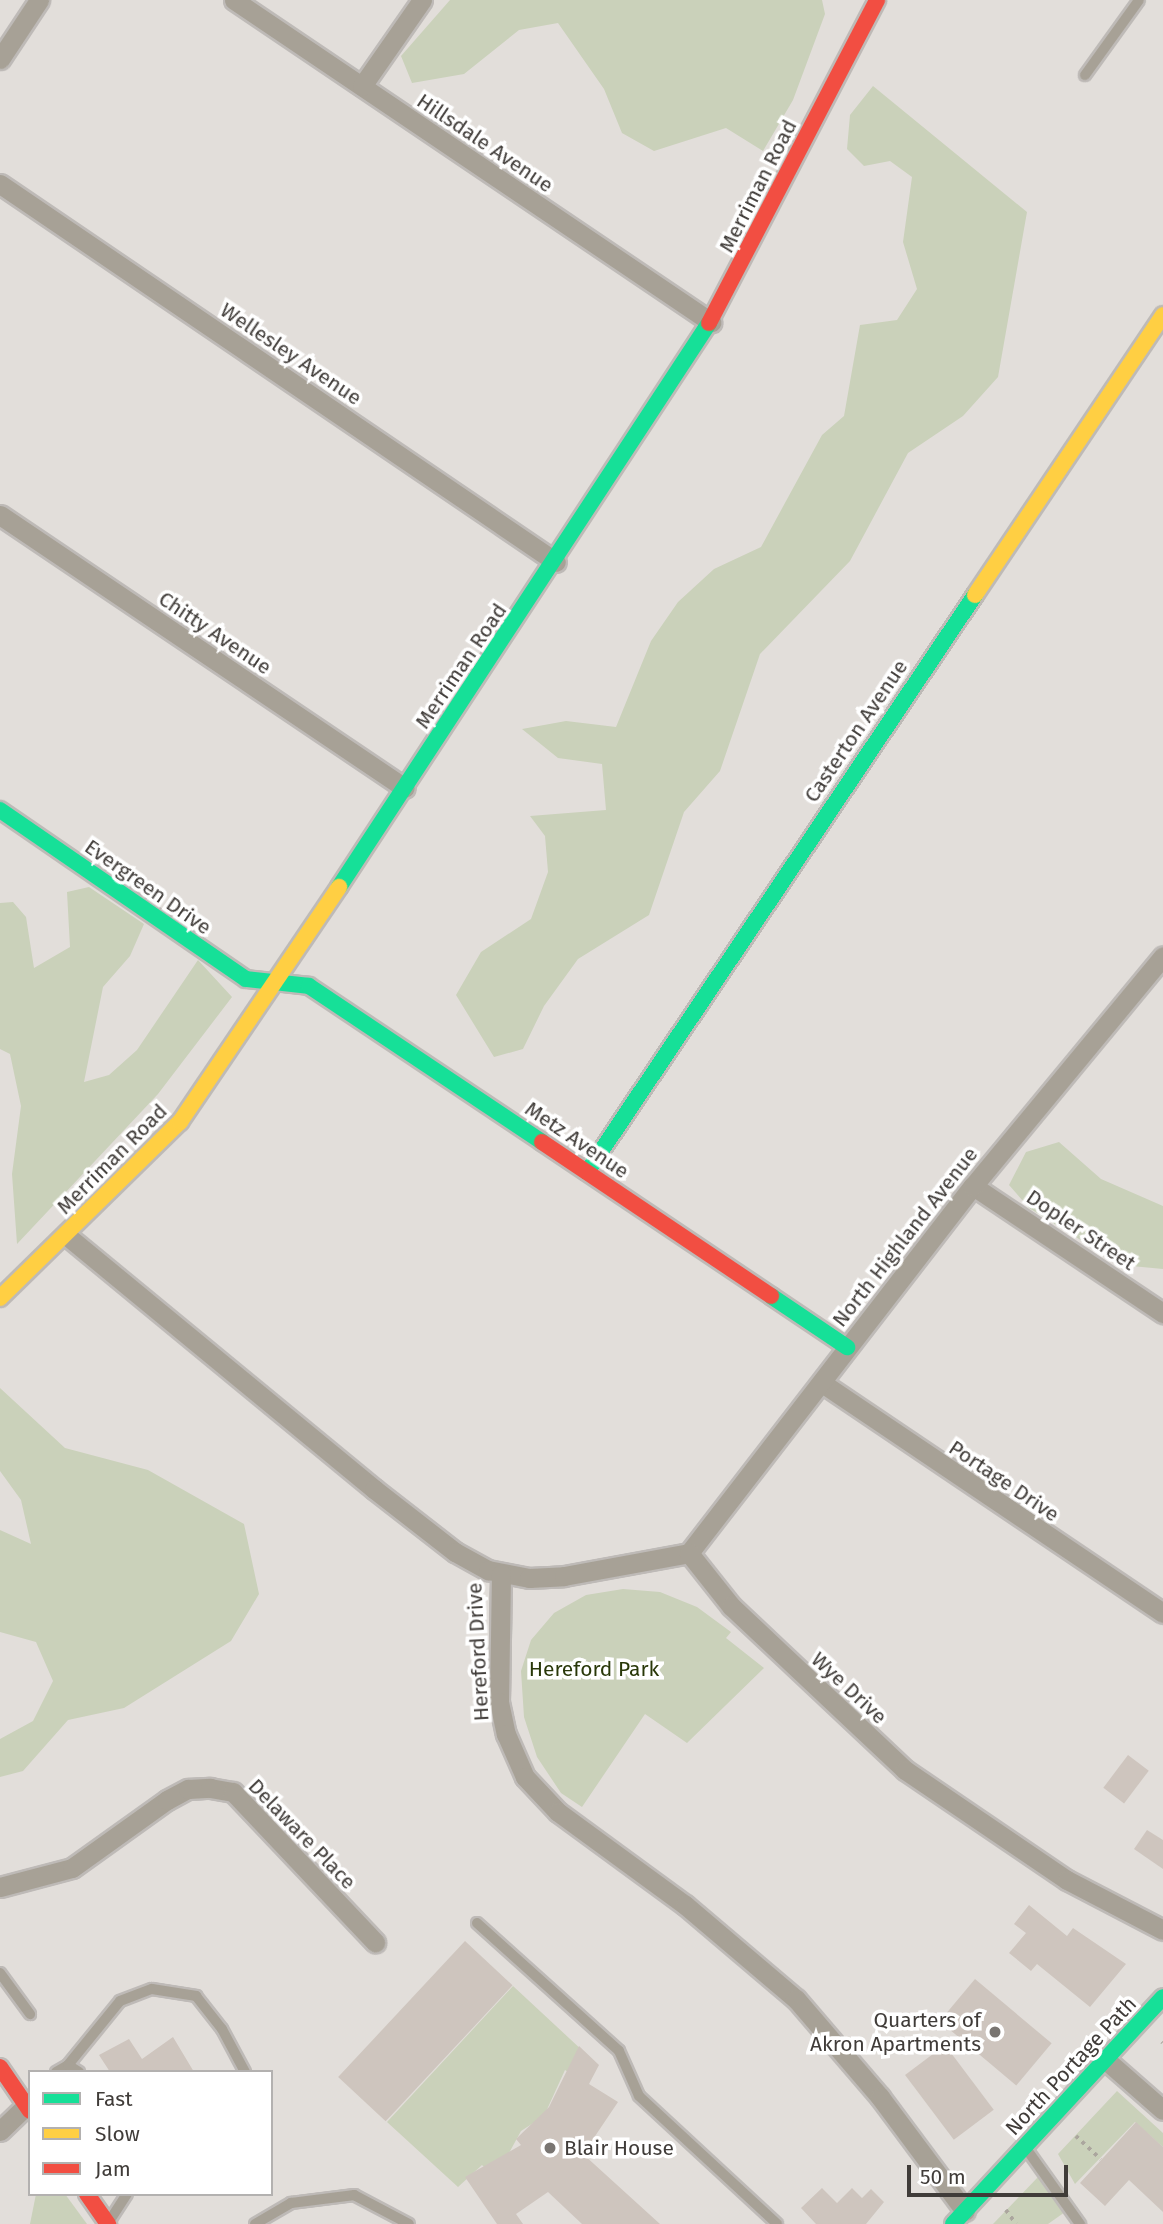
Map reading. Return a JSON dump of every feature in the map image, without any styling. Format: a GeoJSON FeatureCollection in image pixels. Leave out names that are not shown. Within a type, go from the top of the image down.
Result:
{"type":"FeatureCollection","features":[{"type":"Feature","properties":{"kind":"street"},"geometry":{"type":"LineString","coordinates":[[0,59],[40,0]]}},
{"type":"Feature","properties":{"kind":"street","name":"Hillsdale Avenue"},"geometry":{"type":"LineString","coordinates":[[234,0],[711,322]]}},
{"type":"Feature","properties":{"kind":"street"},"geometry":{"type":"LineString","coordinates":[[362,86],[422,0]]}},
{"type":"Feature","properties":{"kind":"street","name":"Merriman Road"},"geometry":{"type":"LineString","coordinates":[[0,1298],[180,1122],[278,979],[556,562],[711,322],[877,0]]}},
{"type":"Feature","properties":{"kind":"street","name":"Wellesley Avenue"},"geometry":{"type":"LineString","coordinates":[[0,184],[556,562]]}},
{"type":"Feature","properties":{"kind":"street","name":"Casterton Avenue"},"geometry":{"type":"LineString","coordinates":[[587,1172],[1163,315]]}},
{"type":"Feature","properties":{"kind":"street","name":"Chitty Avenue"},"geometry":{"type":"LineString","coordinates":[[0,515],[405,788]]}},
{"type":"Feature","properties":{"kind":"street","name":"Evergreen Drive"},"geometry":{"type":"LineString","coordinates":[[0,810],[246,979],[278,979]]}},
{"type":"Feature","properties":{"kind":"street","name":"North Highland Avenue"},"geometry":{"type":"LineString","coordinates":[[689,1553],[973,1186],[1163,956]]}},
{"type":"Feature","properties":{"kind":"street","name":"Metz Avenue"},"geometry":{"type":"LineString","coordinates":[[278,979],[309,986],[847,1348]]}},
{"type":"Feature","properties":{"kind":"street","name":"Dopler Street"},"geometry":{"type":"LineString","coordinates":[[973,1186],[1163,1313]]}},
{"type":"Feature","properties":{"kind":"street","name":"Hereford Drive"},"geometry":{"type":"LineString","coordinates":[[66,1235],[374,1489],[455,1552],[501,1574],[499,1702],[506,1734],[525,1777],[558,1812],[685,1905],[796,1999],[880,2097],[959,2218]]}},
{"type":"Feature","properties":{"kind":"street","name":"Portage Drive"},"geometry":{"type":"LineString","coordinates":[[822,1383],[1163,1613]]}},
{"type":"Feature","properties":{"kind":"street"},"geometry":{"type":"LineString","coordinates":[[501,1574],[564,1576],[689,1553]]}},
{"type":"Feature","properties":{"kind":"street","name":"Wye Drive"},"geometry":{"type":"LineString","coordinates":[[689,1553],[731,1606],[905,1770],[1067,1880],[1163,1930]]}},
{"type":"Feature","properties":{"kind":"street","name":"Delaware Place"},"geometry":{"type":"LineString","coordinates":[[0,1886],[72,1868],[167,1800],[188,1789],[210,1788],[233,1792],[375,1942]]}},
{"type":"Feature","properties":{"kind":"street","name":"North Portage Path"},"geometry":{"type":"LineString","coordinates":[[959,2218],[1107,2061],[1163,1997]]}},
{"type":"Feature","properties":{"kind":"street"},"geometry":{"type":"LineString","coordinates":[[1107,2061],[1163,2110]]}},
{"type":"Feature","properties":{"kind":"street"},"geometry":{"type":"LineString","coordinates":[[0,2067],[26,2099],[0,2131]]}},
{"type":"Feature","properties":{"kind":"street"},"geometry":{"type":"LineString","coordinates":[[88,2196],[108,2224]]}},
{"type":"Feature","properties":{"kind":"lane"},"geometry":{"type":"LineString","coordinates":[[1085,75],[1139,0]]}},
{"type":"Feature","properties":{"kind":"lane"},"geometry":{"type":"LineString","coordinates":[[477,1923],[619,2051],[639,2096],[777,2224]]}},
{"type":"Feature","properties":{"kind":"lane"},"geometry":{"type":"LineString","coordinates":[[0,1973],[30,2014]]}},
{"type":"Feature","properties":{"kind":"lane"},"geometry":{"type":"LineString","coordinates":[[60,2070],[68,2065],[121,2001],[152,1989],[196,1996],[222,2029],[244,2070]]}},
{"type":"Feature","properties":{"kind":"lane"},"geometry":{"type":"LineString","coordinates":[[68,2065],[76,2070]]}},
{"type":"Feature","properties":{"kind":"lane"},"geometry":{"type":"LineString","coordinates":[[1025,2147],[1080,2224]]}},
{"type":"Feature","properties":{"kind":"lane"},"geometry":{"type":"LineString","coordinates":[[255,2224],[291,2203],[354,2195],[409,2224]]}},
{"type":"Feature","properties":{"kind":"lane"},"geometry":{"type":"LineString","coordinates":[[108,2224],[126,2196]]}},
{"type":"Feature","properties":{"kind":"path"},"geometry":{"type":"LineString","coordinates":[[1076,2136],[1101,2159]]}},
{"type":"Feature","properties":{"kind":"path"},"geometry":{"type":"LineString","coordinates":[[1006,2210],[1016,2224]]}},
{"type":"Feature","properties":{"kind":"green space"},"geometry":{"type":"Polygon","coordinates":[[[450,0],[822,0],[825,14],[793,100],[763,151],[726,128],[654,151],[622,133],[604,89],[558,23],[519,30],[464,74],[412,83],[401,56],[450,0]]]}},
{"type":"Feature","properties":{"kind":"green space"},"geometry":{"type":"Polygon","coordinates":[[[873,86],[1027,212],[998,377],[963,416],[908,453],[850,561],[760,654],[720,771],[684,812],[649,915],[578,959],[544,1006],[523,1049],[494,1057],[456,995],[481,952],[531,919],[548,872],[545,836],[530,816],[606,810],[602,764],[558,758],[522,729],[566,721],[616,727],[651,641],[678,602],[714,569],[761,547],[822,435],[844,416],[860,325],[897,320],[917,289],[903,242],[912,177],[890,161],[864,166],[847,149],[850,115],[873,86]]]}},
{"type":"Feature","properties":{"kind":"green space"},"geometry":{"type":"Polygon","coordinates":[[[89,887],[144,924],[130,956],[103,987],[84,1082],[109,1075],[137,1050],[198,960],[232,997],[158,1094],[17,1244],[12,1174],[21,1106],[10,1054],[0,1049],[0,903],[13,902],[26,917],[34,968],[70,947],[67,892],[89,887]]]}},
{"type":"Feature","properties":{"kind":"green space"},"geometry":{"type":"Polygon","coordinates":[[[1059,1142],[1101,1179],[1163,1206],[1163,1269],[1121,1265],[1029,1208],[1009,1185],[1026,1152],[1059,1142]]]}},
{"type":"Feature","properties":{"kind":"green space"},"geometry":{"type":"Polygon","coordinates":[[[0,1388],[65,1448],[148,1470],[244,1524],[259,1594],[231,1641],[124,1708],[68,1720],[23,1771],[0,1777],[0,1739],[33,1721],[53,1681],[36,1642],[0,1632],[0,1530],[31,1544],[21,1500],[0,1471],[0,1388]]]}},
{"type":"Feature","properties":{"kind":"green space","name":"Hereford Park"},"geometry":{"type":"Polygon","coordinates":[[[623,1589],[660,1592],[697,1607],[731,1632],[726,1638],[764,1668],[687,1743],[645,1714],[582,1807],[561,1793],[537,1757],[524,1717],[521,1671],[531,1640],[554,1613],[586,1595],[623,1589]]]}},
{"type":"Feature","properties":{"kind":"green space"},"geometry":{"type":"Polygon","coordinates":[[[513,1986],[598,2065],[573,2075],[565,2070],[544,2116],[521,2131],[509,2153],[486,2169],[482,2165],[458,2187],[387,2122],[513,1986]]]}},
{"type":"Feature","properties":{"kind":"green space"},"geometry":{"type":"Polygon","coordinates":[[[1117,2091],[1163,2133],[1163,2147],[1135,2122],[1075,2184],[1058,2154],[1117,2091]]]}},
{"type":"Feature","properties":{"kind":"green space"},"geometry":{"type":"Polygon","coordinates":[[[1039,2176],[1065,2212],[1048,2224],[993,2224],[1039,2176]]]}},
{"type":"Feature","properties":{"kind":"green space"},"geometry":{"type":"Polygon","coordinates":[[[36,2196],[66,2196],[87,2224],[30,2224],[36,2196]]]}},
{"type":"Feature","properties":{"kind":"building"},"geometry":{"type":"Polygon","coordinates":[[[1128,1755],[1149,1771],[1124,1803],[1103,1788],[1128,1755]]]}},
{"type":"Feature","properties":{"kind":"building"},"geometry":{"type":"Polygon","coordinates":[[[1147,1830],[1163,1840],[1163,1869],[1134,1849],[1147,1830]]]}},
{"type":"Feature","properties":{"kind":"building"},"geometry":{"type":"Polygon","coordinates":[[[1029,1905],[1067,1936],[1073,1928],[1126,1964],[1090,2007],[1037,1964],[1031,1971],[1009,1953],[1026,1933],[1014,1924],[1029,1905]]]}},
{"type":"Feature","properties":{"kind":"building"},"geometry":{"type":"Polygon","coordinates":[[[465,1941],[513,1985],[386,2121],[338,2077],[465,1941]]]}},
{"type":"Feature","properties":{"kind":"building","name":"Quarters of Akron Apartments"},"geometry":{"type":"Polygon","coordinates":[[[975,1979],[1052,2043],[1016,2085],[940,2021],[975,1979]]]}},
{"type":"Feature","properties":{"kind":"building"},"geometry":{"type":"Polygon","coordinates":[[[173,2037],[193,2070],[109,2070],[99,2055],[129,2039],[142,2059],[173,2037]]]}},
{"type":"Feature","properties":{"kind":"building"},"geometry":{"type":"Polygon","coordinates":[[[945,2045],[994,2110],[954,2140],[905,2075],[945,2045]]]}},
{"type":"Feature","properties":{"kind":"building","name":"Blair House"},"geometry":{"type":"Polygon","coordinates":[[[579,2046],[599,2065],[589,2084],[618,2102],[583,2154],[660,2224],[582,2224],[548,2192],[516,2214],[523,2224],[497,2224],[465,2177],[521,2145],[516,2139],[549,2107],[579,2046]]]}},
{"type":"Feature","properties":{"kind":"building"},"geometry":{"type":"Polygon","coordinates":[[[1136,2122],[1163,2147],[1163,2212],[1129,2180],[1105,2206],[1080,2183],[1136,2122]]]}},
{"type":"Feature","properties":{"kind":"building"},"geometry":{"type":"Polygon","coordinates":[[[822,2188],[837,2203],[852,2188],[862,2198],[871,2189],[884,2202],[866,2224],[816,2224],[801,2208],[822,2188]]]}},
{"type":"Feature","properties":{"kind":"traffic: fast"},"geometry":{"type":"LineString","coordinates":[[339,887],[709,323]]}},
{"type":"Feature","properties":{"kind":"traffic: fast"},"geometry":{"type":"LineString","coordinates":[[587,1172],[975,595]]}},
{"type":"Feature","properties":{"kind":"traffic: fast"},"geometry":{"type":"LineString","coordinates":[[0,810],[246,979],[309,986],[542,1142]]}},
{"type":"Feature","properties":{"kind":"traffic: fast"},"geometry":{"type":"LineString","coordinates":[[771,1296],[847,1347]]}},
{"type":"Feature","properties":{"kind":"traffic: fast"},"geometry":{"type":"LineString","coordinates":[[953,2224],[1163,1997]]}},
{"type":"Feature","properties":{"kind":"traffic: slow"},"geometry":{"type":"LineString","coordinates":[[975,595],[1163,315]]}},
{"type":"Feature","properties":{"kind":"traffic: slow"},"geometry":{"type":"LineString","coordinates":[[0,1298],[180,1122],[339,887]]}},
{"type":"Feature","properties":{"kind":"traffic: jam"},"geometry":{"type":"LineString","coordinates":[[709,323],[877,0]]}},
{"type":"Feature","properties":{"kind":"traffic: jam"},"geometry":{"type":"LineString","coordinates":[[542,1142],[771,1296]]}},
{"type":"Feature","properties":{"kind":"traffic: jam"},"geometry":{"type":"LineString","coordinates":[[0,2067],[28,2108]]}},
{"type":"Feature","properties":{"kind":"traffic: jam"},"geometry":{"type":"LineString","coordinates":[[88,2196],[108,2224]]}},
{"type":"Feature","properties":{"kind":"place","name":"Quarters of Akron Apartments"},"geometry":{"type":"Point","coordinates":[995,2032]}},
{"type":"Feature","properties":{"kind":"place","name":"Blair House"},"geometry":{"type":"Point","coordinates":[550,2148]}}]}
